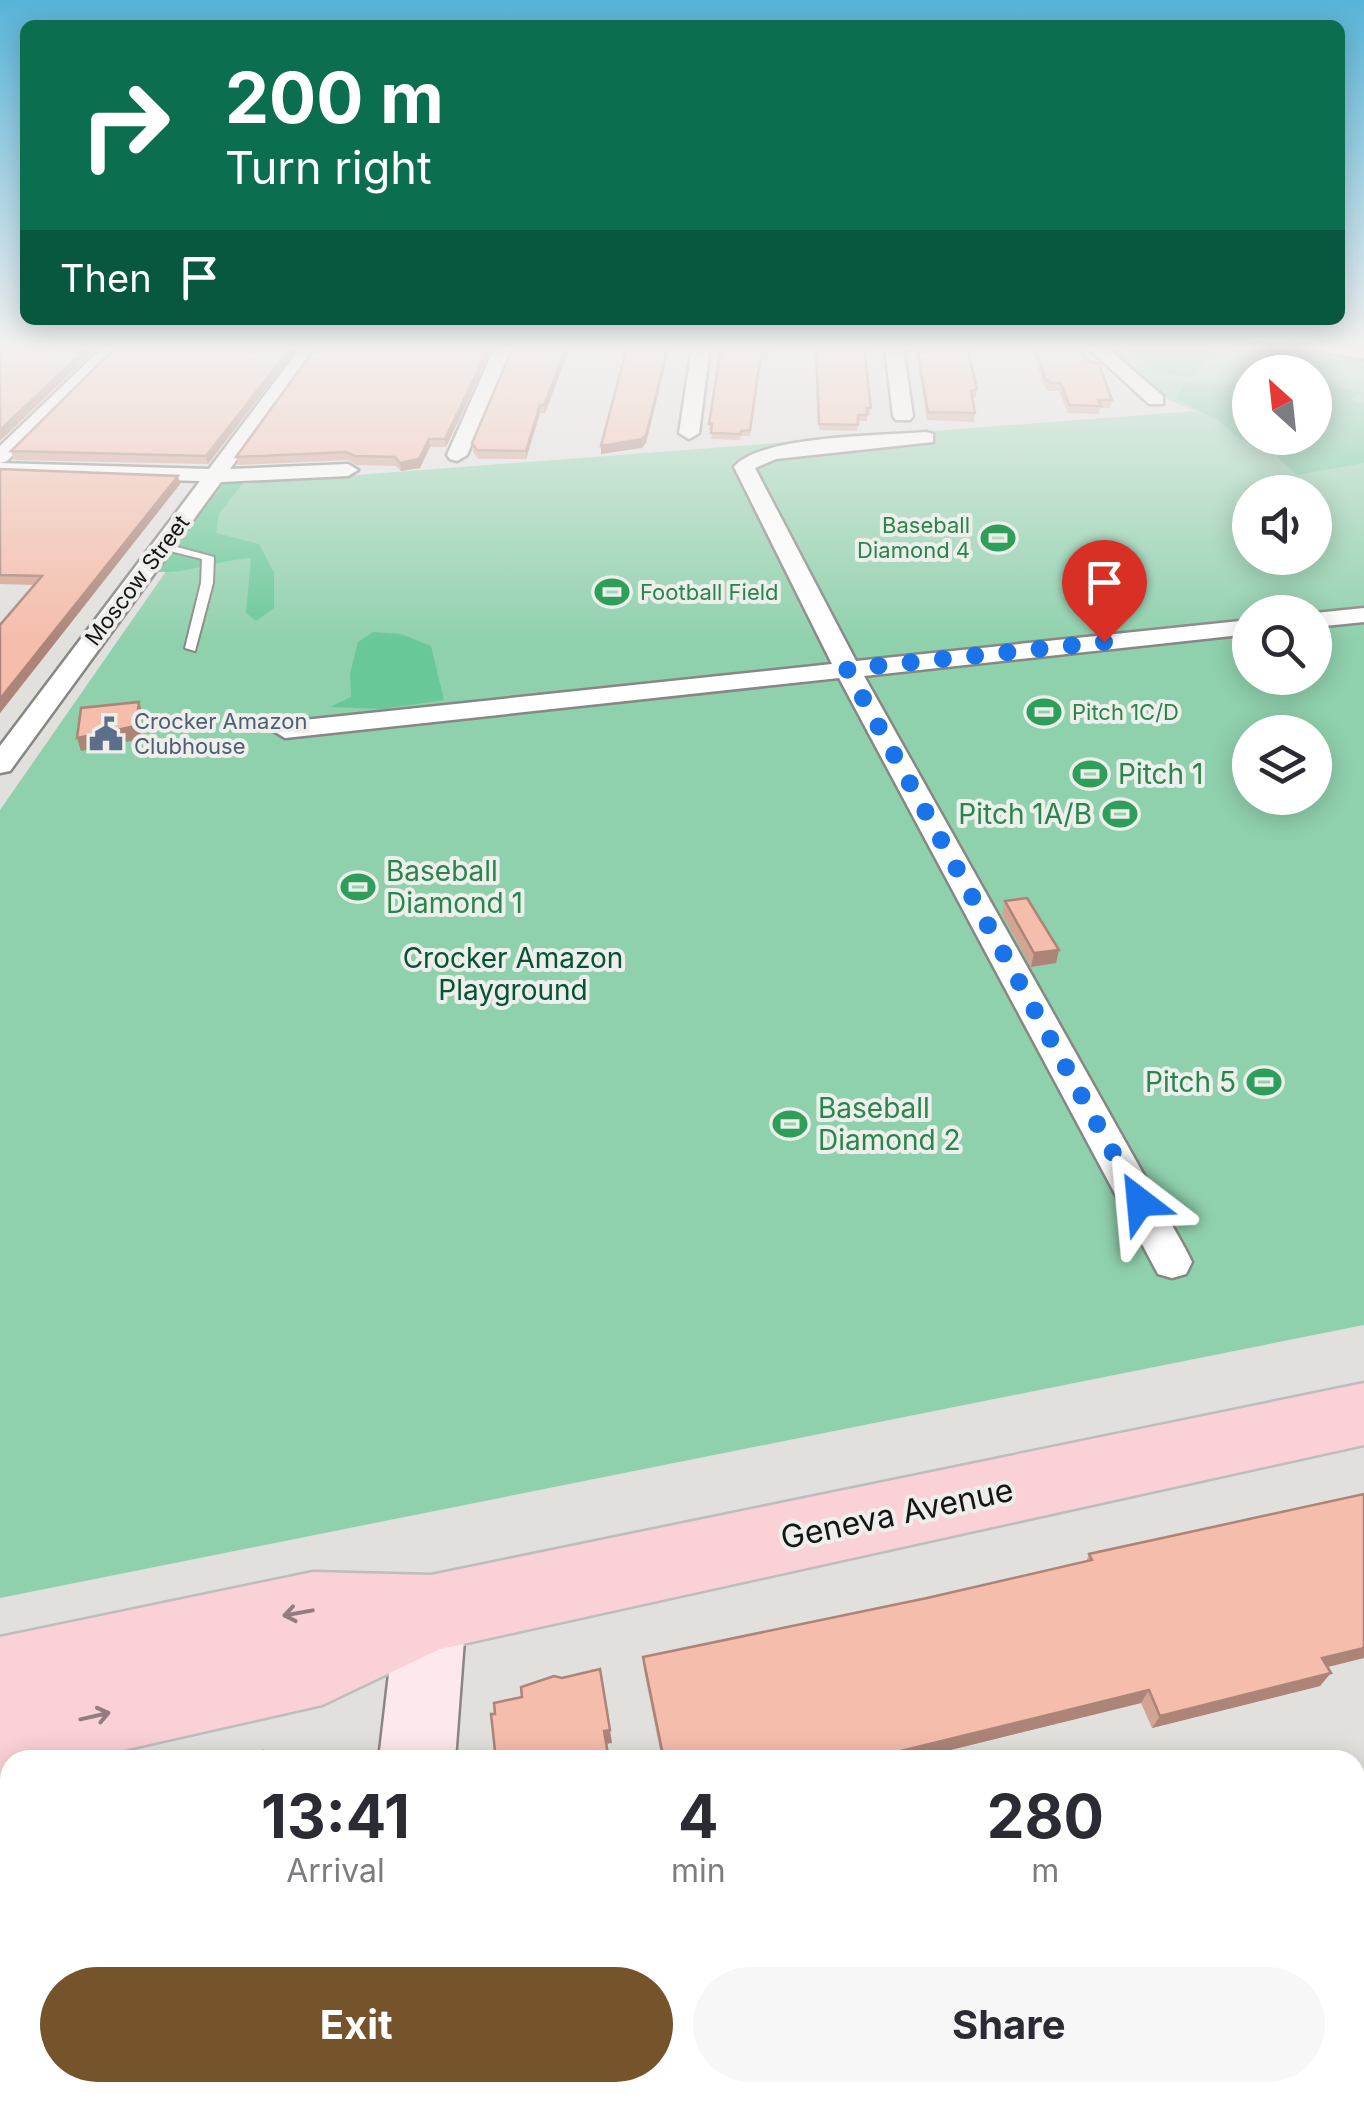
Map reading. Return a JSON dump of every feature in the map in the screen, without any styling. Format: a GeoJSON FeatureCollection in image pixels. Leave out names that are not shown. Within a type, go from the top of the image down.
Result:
{"type":"FeatureCollection","features":[{"type":"Feature","properties":{"kind":"main road","name":"Geneva Avenue"},"geometry":{"type":"LineString","coordinates":[[0,1677],[312,1610],[430,1613],[1364,1414]]}},
{"type":"Feature","properties":{"kind":"main road","name":"Geneva Avenue"},"geometry":{"type":"LineString","coordinates":[[0,1738],[322,1665],[430,1613]]}},
{"type":"Feature","properties":{"kind":"street","name":"Moscow Street"},"geometry":{"type":"LineString","coordinates":[[0,765],[237,445]]}},
{"type":"Feature","properties":{"kind":"street"},"geometry":{"type":"LineString","coordinates":[[457,454],[461,445]]}},
{"type":"Feature","properties":{"kind":"street"},"geometry":{"type":"LineString","coordinates":[[854,445],[773,453],[752,460],[744,468],[847,669],[1172,1262]]}},
{"type":"Feature","properties":{"kind":"street"},"geometry":{"type":"LineString","coordinates":[[0,470],[214,476],[348,470]]}},
{"type":"Feature","properties":{"kind":"street"},"geometry":{"type":"LineString","coordinates":[[1332,618],[1364,615]]}},
{"type":"Feature","properties":{"kind":"street"},"geometry":{"type":"LineString","coordinates":[[285,730],[1232,628]]}},
{"type":"Feature","properties":{"kind":"street"},"geometry":{"type":"LineString","coordinates":[[418,1750],[424,1717],[430,1613]]}},
{"type":"Feature","properties":{"kind":"lane"},"geometry":{"type":"LineString","coordinates":[[162,546],[208,558],[207,582],[192,648]]}},
{"type":"Feature","properties":{"kind":"green space","name":"Crocker Amazon Playground"},"geometry":{"type":"Polygon","coordinates":[[[749,445],[1232,445],[1232,455],[1332,455],[1332,445],[1364,445],[1364,1325],[0,1598],[0,810],[226,485],[749,445]]]}},
{"type":"Feature","properties":{"kind":"green space"},"geometry":{"type":"Polygon","coordinates":[[[1332,445],[1364,445],[1364,463],[1297,475],[1276,456],[1332,455],[1332,445]]]}},
{"type":"Feature","properties":{"kind":"green space"},"geometry":{"type":"Polygon","coordinates":[[[225,481],[244,482],[219,514],[216,533],[259,544],[274,573],[274,608],[256,621],[246,613],[251,558],[158,572],[225,481]]]}},
{"type":"Feature","properties":{"kind":"green space"},"geometry":{"type":"Polygon","coordinates":[[[373,632],[401,634],[431,646],[444,700],[382,709],[330,707],[351,697],[350,674],[358,642],[373,632]]]}},
{"type":"Feature","properties":{"kind":"building"},"geometry":{"type":"Polygon","coordinates":[[[17,445],[215,445],[206,456],[11,451],[17,445]]]}},
{"type":"Feature","properties":{"kind":"building"},"geometry":{"type":"Polygon","coordinates":[[[245,445],[426,445],[419,459],[400,463],[395,457],[355,456],[346,452],[236,457],[245,445]]]}},
{"type":"Feature","properties":{"kind":"building"},"geometry":{"type":"Polygon","coordinates":[[[473,445],[528,445],[526,451],[477,450],[473,445]]]}},
{"type":"Feature","properties":{"kind":"building"},"geometry":{"type":"Polygon","coordinates":[[[0,469],[178,476],[0,699],[0,625],[42,576],[0,575],[0,469]]]}},
{"type":"Feature","properties":{"kind":"building"},"geometry":{"type":"Polygon","coordinates":[[[139,702],[136,726],[77,738],[81,708],[139,702]]]}},
{"type":"Feature","properties":{"kind":"building"},"geometry":{"type":"Polygon","coordinates":[[[1027,898],[1059,950],[1034,953],[1005,901],[1027,898]]]}},
{"type":"Feature","properties":{"kind":"building"},"geometry":{"type":"Polygon","coordinates":[[[1364,1494],[1364,1648],[1322,1658],[1331,1673],[1160,1716],[1149,1690],[905,1750],[662,1750],[643,1657],[1092,1560],[1089,1554],[1364,1494]]]}},
{"type":"Feature","properties":{"kind":"building"},"geometry":{"type":"Polygon","coordinates":[[[600,1669],[610,1730],[604,1731],[607,1750],[495,1750],[491,1714],[495,1714],[494,1703],[522,1697],[521,1687],[554,1676],[562,1678],[600,1669]]]}},
{"type":"Feature","properties":{"kind":"place","name":"Baseball Diamond 4"},"geometry":{"type":"Point","coordinates":[998,538]}},
{"type":"Feature","properties":{"kind":"place","name":"Football Field"},"geometry":{"type":"Point","coordinates":[612,592]}},
{"type":"Feature","properties":{"kind":"place","name":"Pitch 1C/D"},"geometry":{"type":"Point","coordinates":[1044,712]}},
{"type":"Feature","properties":{"kind":"place","name":"Crocker Amazon Clubhouse"},"geometry":{"type":"Point","coordinates":[106,734]}},
{"type":"Feature","properties":{"kind":"place","name":"Pitch 1"},"geometry":{"type":"Point","coordinates":[1090,774]}},
{"type":"Feature","properties":{"kind":"place","name":"Pitch 1A/B"},"geometry":{"type":"Point","coordinates":[1120,814]}},
{"type":"Feature","properties":{"kind":"place","name":"Baseball Diamond 1"},"geometry":{"type":"Point","coordinates":[358,887]}},
{"type":"Feature","properties":{"kind":"place","name":"Pitch 5"},"geometry":{"type":"Point","coordinates":[1264,1082]}},
{"type":"Feature","properties":{"kind":"place","name":"Baseball Diamond 2"},"geometry":{"type":"Point","coordinates":[790,1124]}},
{"type":"Feature","properties":{"kind":"route"},"geometry":{"type":"LineString","coordinates":[[1104,642],[847,669],[1140,1202]]}}]}
